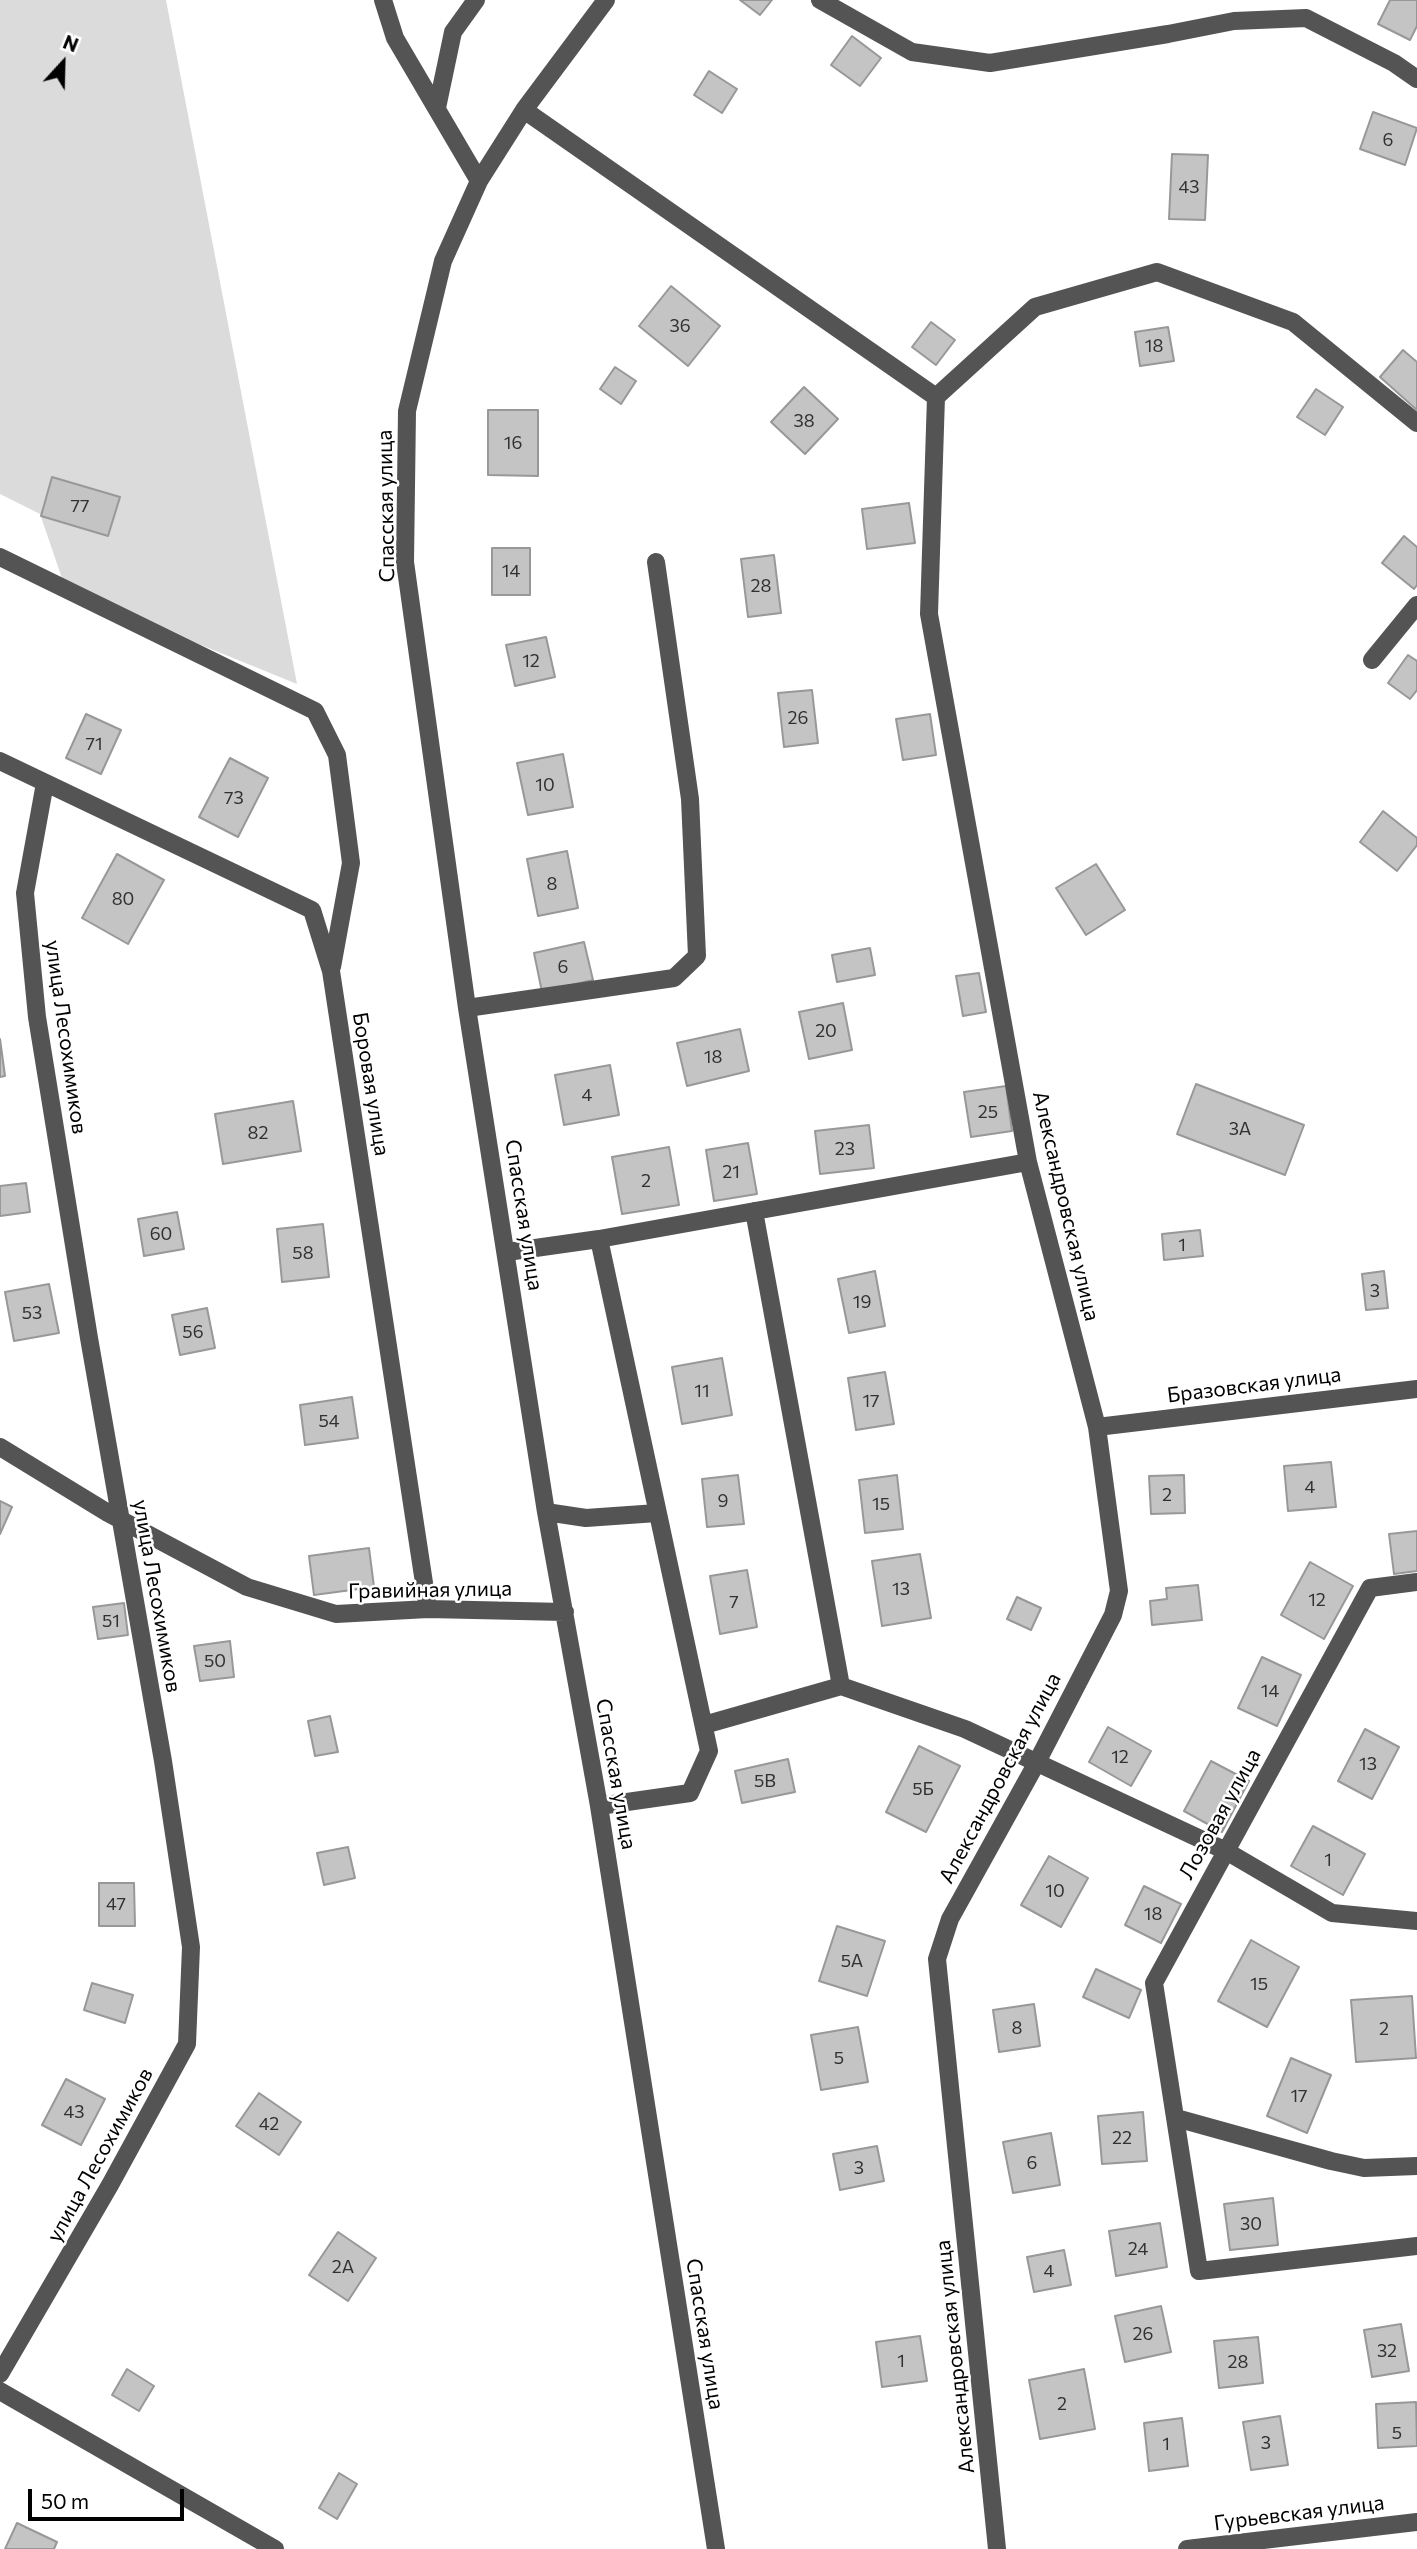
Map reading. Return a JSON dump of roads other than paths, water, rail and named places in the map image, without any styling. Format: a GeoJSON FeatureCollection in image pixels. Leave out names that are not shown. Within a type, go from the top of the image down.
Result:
{"type":"FeatureCollection","features":[{"type":"Feature","properties":{"kind":"street"},"geometry":{"type":"LineString","coordinates":[[383,0],[395,37],[479,181]]}},
{"type":"Feature","properties":{"kind":"street"},"geometry":{"type":"LineString","coordinates":[[437,108],[453,32],[477,0]]}},
{"type":"Feature","properties":{"kind":"street","name":"Спасская улица"},"geometry":{"type":"LineString","coordinates":[[606,0],[524,110],[479,181],[443,261],[407,411],[405,562],[467,1008],[546,1513],[599,1806],[716,2549]]}},
{"type":"Feature","properties":{"kind":"street"},"geometry":{"type":"LineString","coordinates":[[820,0],[912,52],[990,63],[1234,21],[1306,19],[1394,63],[1417,79]]}},
{"type":"Feature","properties":{"kind":"street"},"geometry":{"type":"LineString","coordinates":[[524,110],[936,397],[1035,307],[1157,272],[1293,322],[1417,424]]}},
{"type":"Feature","properties":{"kind":"street","name":"Александровская улица"},"geometry":{"type":"LineString","coordinates":[[936,397],[929,614],[1028,1162],[1097,1427],[1119,1591],[1113,1615],[1036,1764],[950,1919],[937,1959],[997,2549]]}},
{"type":"Feature","properties":{"kind":"street"},"geometry":{"type":"LineString","coordinates":[[0,557],[315,711],[337,755],[351,863],[331,971]]}},
{"type":"Feature","properties":{"kind":"street"},"geometry":{"type":"LineString","coordinates":[[467,1008],[674,978],[696,956],[690,799],[656,562]]}},
{"type":"Feature","properties":{"kind":"street"},"geometry":{"type":"LineString","coordinates":[[1372,660],[1417,605]]}},
{"type":"Feature","properties":{"kind":"street","name":"Боровая улица"},"geometry":{"type":"LineString","coordinates":[[0,761],[312,910],[331,971],[428,1609]]}},
{"type":"Feature","properties":{"kind":"street","name":"улица Лесохимиков"},"geometry":{"type":"LineString","coordinates":[[0,2374],[110,2185],[187,2044],[191,1947],[163,1761],[37,1017],[25,893],[45,783]]}},
{"type":"Feature","properties":{"kind":"street"},"geometry":{"type":"LineString","coordinates":[[507,1252],[599,1239],[1028,1162]]}},
{"type":"Feature","properties":{"kind":"street"},"geometry":{"type":"LineString","coordinates":[[754,1211],[841,1686]]}},
{"type":"Feature","properties":{"kind":"street"},"geometry":{"type":"LineString","coordinates":[[599,1239],[709,1751],[690,1793],[599,1806]]}},
{"type":"Feature","properties":{"kind":"street","name":"Бразовская улица"},"geometry":{"type":"LineString","coordinates":[[1097,1427],[1417,1389]]}},
{"type":"Feature","properties":{"kind":"street","name":"Гравийная улица"},"geometry":{"type":"LineString","coordinates":[[0,1447],[121,1520],[247,1587],[337,1614],[428,1609],[565,1612]]}},
{"type":"Feature","properties":{"kind":"street"},"geometry":{"type":"LineString","coordinates":[[546,1513],[586,1518],[657,1513]]}},
{"type":"Feature","properties":{"kind":"street","name":"Лозовая улица"},"geometry":{"type":"LineString","coordinates":[[1417,1582],[1370,1588],[1154,1983],[1199,2271],[1417,2246]]}},
{"type":"Feature","properties":{"kind":"street"},"geometry":{"type":"LineString","coordinates":[[704,1725],[841,1686],[965,1729],[1226,1851],[1332,1913],[1417,1921]]}},
{"type":"Feature","properties":{"kind":"street"},"geometry":{"type":"LineString","coordinates":[[1176,2118],[1364,2168],[1417,2166]]}},
{"type":"Feature","properties":{"kind":"street"},"geometry":{"type":"LineString","coordinates":[[0,2391],[275,2549]]}},
{"type":"Feature","properties":{"kind":"street","name":"Гурьевская улица"},"geometry":{"type":"LineString","coordinates":[[1187,2549],[1417,2522]]}}]}
